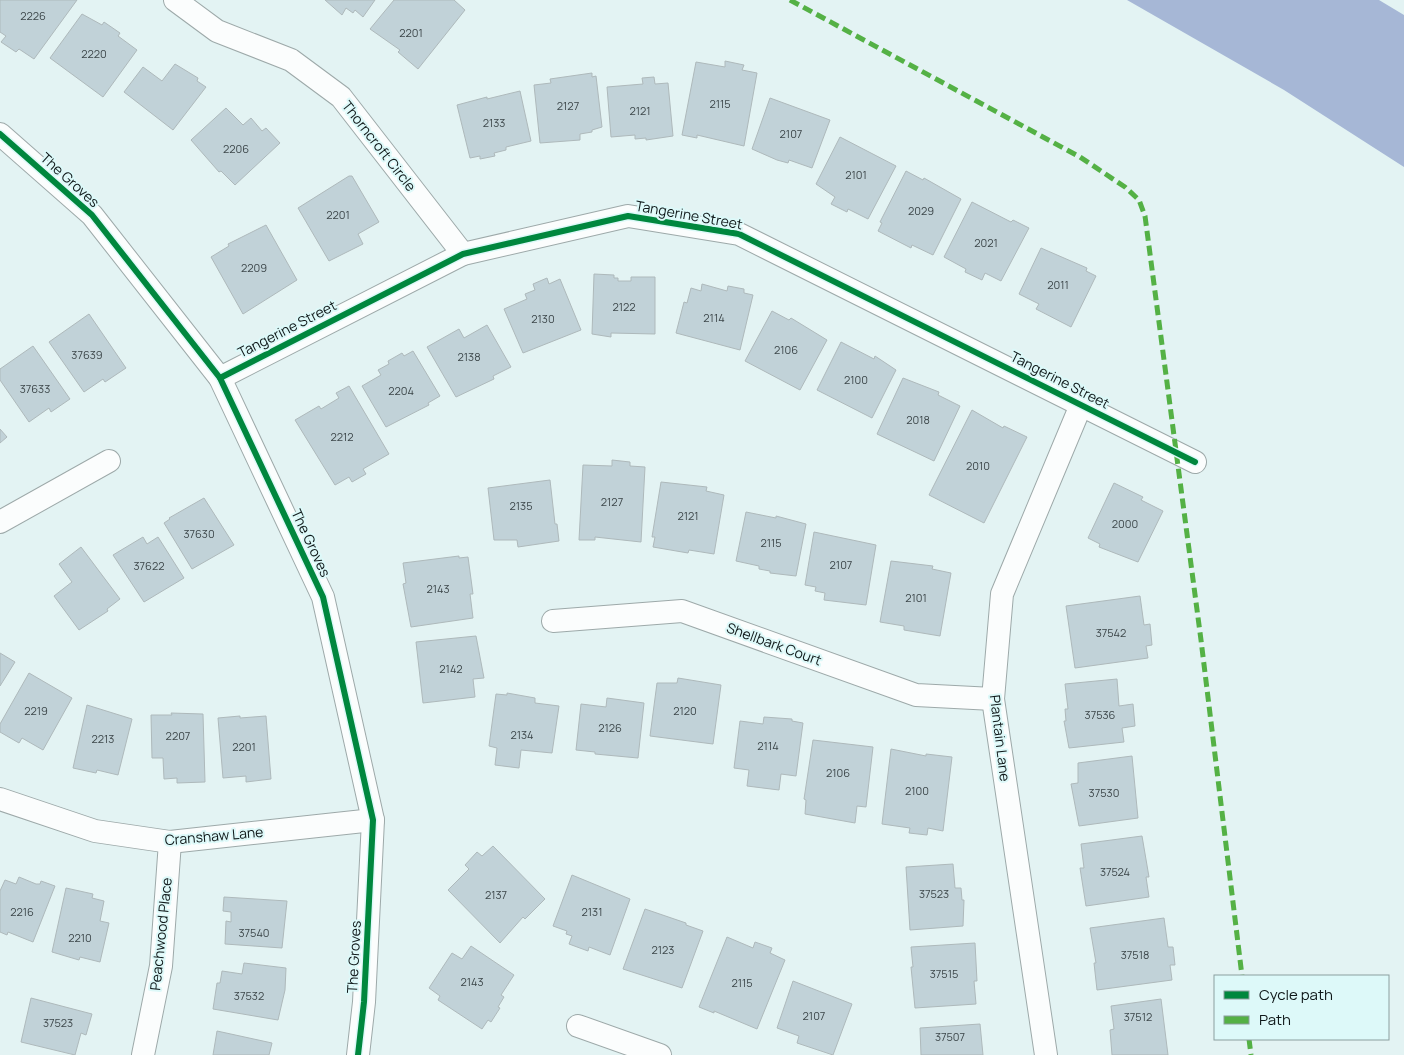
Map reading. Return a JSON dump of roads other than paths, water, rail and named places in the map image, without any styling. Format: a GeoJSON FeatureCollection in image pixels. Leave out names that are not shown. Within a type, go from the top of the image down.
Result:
{"type":"FeatureCollection","features":[{"type":"Feature","properties":{"kind":"street","name":"Thorncroft Circle"},"geometry":{"type":"LineString","coordinates":[[175,0],[217,31],[291,60],[341,97],[463,254]]}},
{"type":"Feature","properties":{"kind":"street","name":"The Groves"},"geometry":{"type":"LineString","coordinates":[[0,134],[92,215],[220,378],[323,597],[373,820],[364,1002],[358,1055]]}},
{"type":"Feature","properties":{"kind":"street","name":"Tangerine Street"},"geometry":{"type":"LineString","coordinates":[[220,378],[463,254],[628,216],[739,234],[1194,462]]}},
{"type":"Feature","properties":{"kind":"street","name":"Plantain Lane"},"geometry":{"type":"LineString","coordinates":[[1046,1055],[993,699],[1002,594],[1082,405]]}},
{"type":"Feature","properties":{"kind":"street"},"geometry":{"type":"LineString","coordinates":[[0,522],[109,462]]}},
{"type":"Feature","properties":{"kind":"street","name":"Shellbark Court"},"geometry":{"type":"LineString","coordinates":[[553,621],[682,611],[916,695],[993,699]]}},
{"type":"Feature","properties":{"kind":"street","name":"Cranshaw Lane"},"geometry":{"type":"LineString","coordinates":[[0,799],[95,831],[170,842],[373,820]]}},
{"type":"Feature","properties":{"kind":"street","name":"Peachwood Place"},"geometry":{"type":"LineString","coordinates":[[143,1055],[160,966],[170,842]]}},
{"type":"Feature","properties":{"kind":"street"},"geometry":{"type":"LineString","coordinates":[[578,1026],[660,1055]]}},
{"type":"Feature","properties":{"kind":"water"},"geometry":{"type":"Polygon","coordinates":[[[1127,0],[1379,0],[1404,15],[1404,167],[1284,90],[1127,0]]]}}]}
